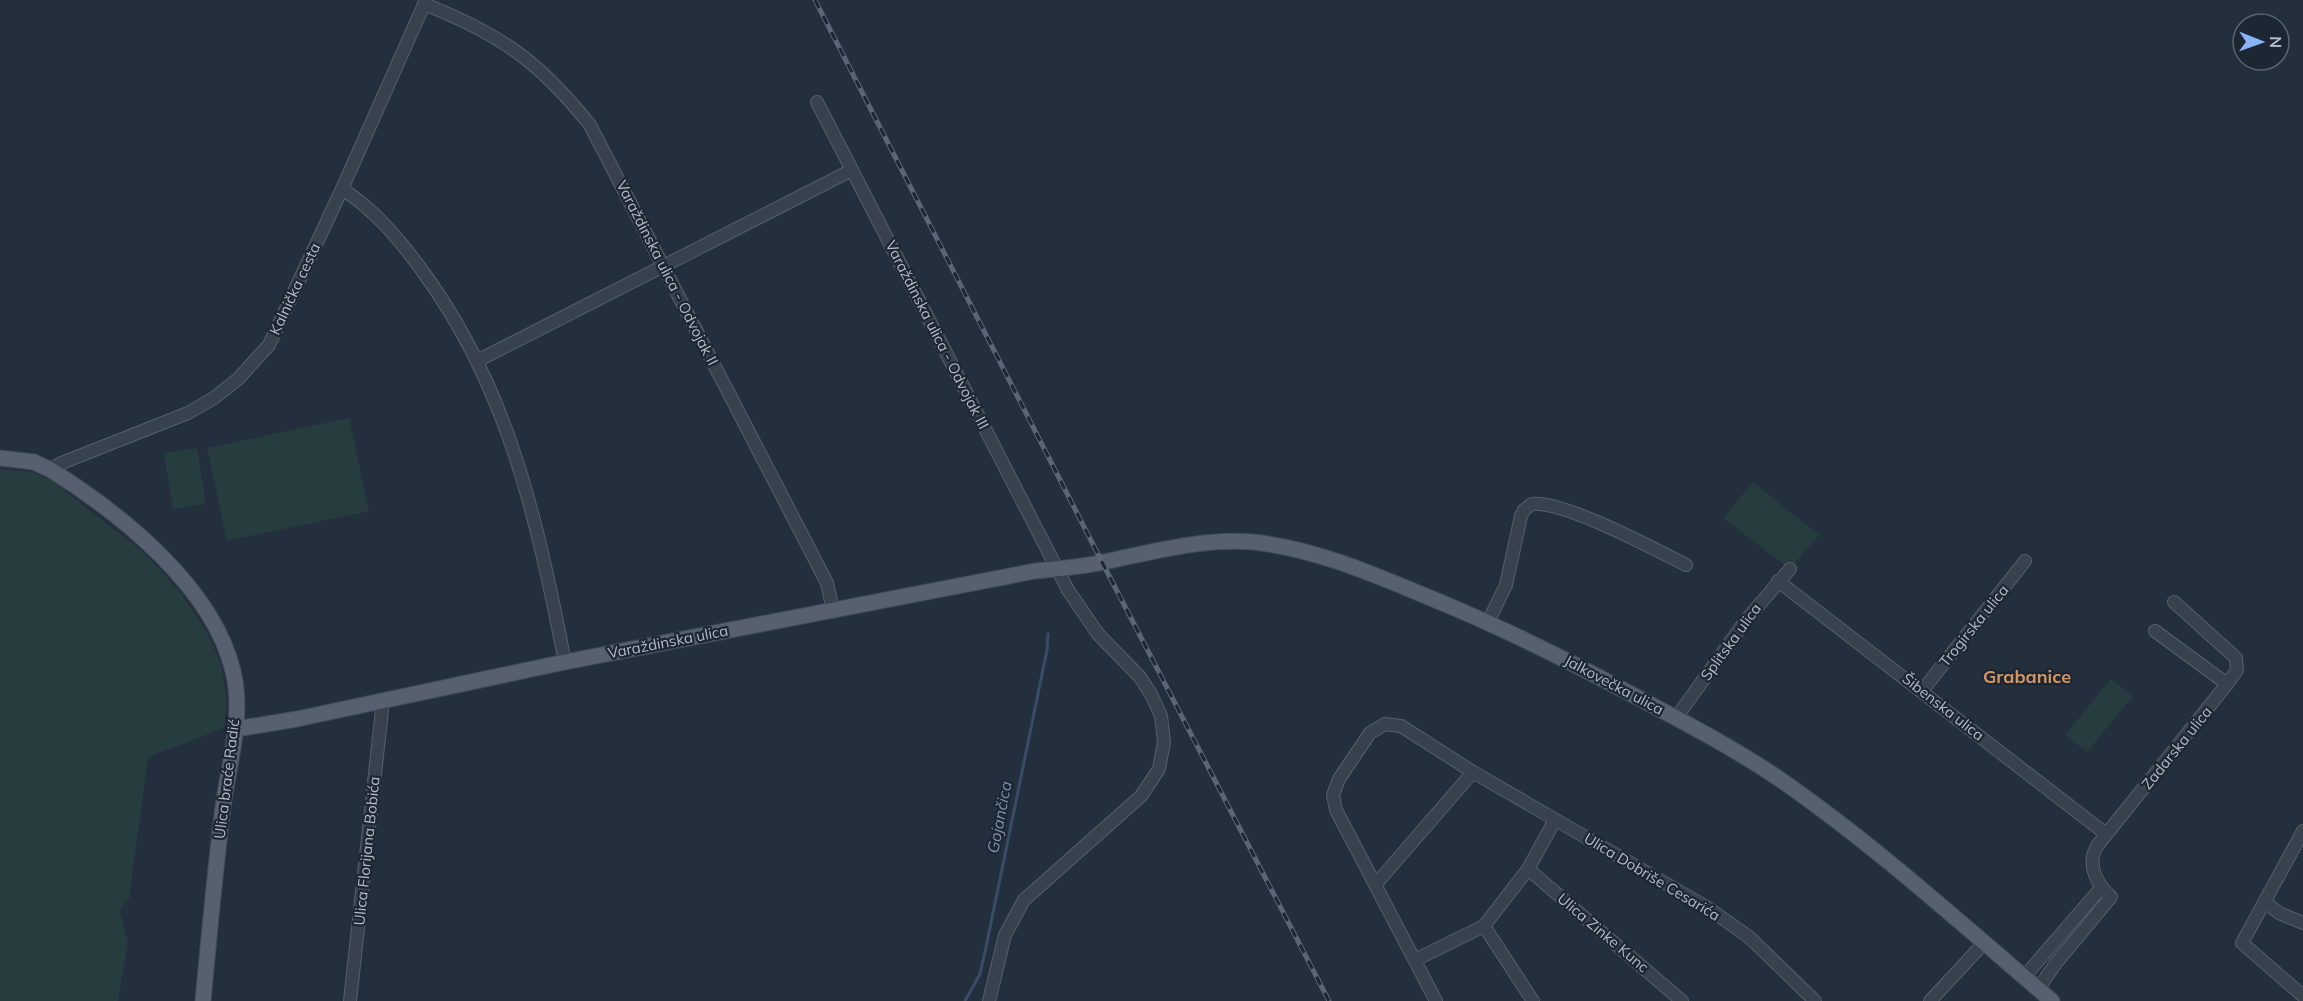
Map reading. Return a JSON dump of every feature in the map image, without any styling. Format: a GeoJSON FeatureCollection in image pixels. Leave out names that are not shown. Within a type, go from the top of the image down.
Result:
{"type":"FeatureCollection","features":[{"type":"Feature","properties":{"kind":"main road","name":"Ulica braće Radić"},"geometry":{"type":"LineString","coordinates":[[0,458],[34,462],[51,470],[155,548],[182,577],[195,596],[218,634],[234,672],[236,729],[223,807],[203,1001]]}},
{"type":"Feature","properties":{"kind":"main road","name":"Jalkovečka ulica"},"geometry":{"type":"LineString","coordinates":[[1102,562],[1199,544],[1253,542],[1310,554],[1359,570],[1488,622],[1559,656],[1729,747],[1805,797],[1885,859],[2052,1001]]}},
{"type":"Feature","properties":{"kind":"main road","name":"Varaždinska ulica"},"geometry":{"type":"LineString","coordinates":[[236,729],[833,610],[1102,562]]}},
{"type":"Feature","properties":{"kind":"street","name":"Kalnička cesta"},"geometry":{"type":"LineString","coordinates":[[51,470],[59,464],[188,413],[214,398],[238,379],[269,345],[342,189],[425,2]]}},
{"type":"Feature","properties":{"kind":"street","name":"Varaždinska ulica - Odvojak II"},"geometry":{"type":"LineString","coordinates":[[425,2],[513,48],[560,88],[590,125],[827,583],[833,610]]}},
{"type":"Feature","properties":{"kind":"street","name":"Varaždinska ulica - Odvojak III"},"geometry":{"type":"LineString","coordinates":[[817,102],[1068,590],[1098,634],[1140,677],[1161,716],[1164,742],[1159,769],[1141,796],[1024,900],[1005,935],[989,1001]]}},
{"type":"Feature","properties":{"kind":"street"},"geometry":{"type":"LineString","coordinates":[[477,361],[852,170]]}},
{"type":"Feature","properties":{"kind":"street"},"geometry":{"type":"LineString","coordinates":[[342,189],[372,211],[404,246],[437,291],[477,361],[502,414],[520,467],[546,566],[564,662]]}},
{"type":"Feature","properties":{"kind":"street"},"geometry":{"type":"LineString","coordinates":[[1488,622],[1506,585],[1521,516],[1524,510],[1532,504],[1554,507],[1617,531],[1686,565]]}},
{"type":"Feature","properties":{"kind":"street","name":"Trogirska ulica"},"geometry":{"type":"LineString","coordinates":[[1922,691],[2025,561]]}},
{"type":"Feature","properties":{"kind":"street","name":"Splitska ulica"},"geometry":{"type":"LineString","coordinates":[[1676,718],[1736,634],[1790,569]]}},
{"type":"Feature","properties":{"kind":"street","name":"Šibenska ulica"},"geometry":{"type":"LineString","coordinates":[[1778,581],[2106,834]]}},
{"type":"Feature","properties":{"kind":"street"},"geometry":{"type":"LineString","coordinates":[[2155,631],[2227,684],[2237,670],[2236,658],[2174,603]]}},
{"type":"Feature","properties":{"kind":"street","name":"Zadarska ulica"},"geometry":{"type":"LineString","coordinates":[[2101,888],[2093,869],[2094,852],[2227,684]]}},
{"type":"Feature","properties":{"kind":"street","name":"Ulica Florijana Bobića"},"geometry":{"type":"LineString","coordinates":[[350,1001],[383,701]]}},
{"type":"Feature","properties":{"kind":"street","name":"Ulica Dobriše Cesarića"},"geometry":{"type":"LineString","coordinates":[[1436,1001],[1336,810],[1334,795],[1339,779],[1371,733],[1385,724],[1401,726],[1473,772],[1708,908],[1749,937],[1815,1001]]}},
{"type":"Feature","properties":{"kind":"street"},"geometry":{"type":"LineString","coordinates":[[1376,884],[1473,772]]}},
{"type":"Feature","properties":{"kind":"street"},"geometry":{"type":"LineString","coordinates":[[1415,960],[1484,926],[1528,869],[1555,820]]}},
{"type":"Feature","properties":{"kind":"street"},"geometry":{"type":"LineString","coordinates":[[2303,831],[2242,943],[2303,996]]}},
{"type":"Feature","properties":{"kind":"street","name":"Ulica Zinke Kunc"},"geometry":{"type":"LineString","coordinates":[[1528,869],[1678,1000]]}},
{"type":"Feature","properties":{"kind":"street"},"geometry":{"type":"LineString","coordinates":[[2024,977],[2101,888],[2111,897],[2056,963],[2038,989]]}},
{"type":"Feature","properties":{"kind":"street"},"geometry":{"type":"LineString","coordinates":[[2265,902],[2278,912],[2303,923]]}},
{"type":"Feature","properties":{"kind":"street"},"geometry":{"type":"LineString","coordinates":[[1484,926],[1533,1001]]}},
{"type":"Feature","properties":{"kind":"street"},"geometry":{"type":"LineString","coordinates":[[1930,1001],[1984,943]]}},
{"type":"Feature","properties":{"kind":"green space"},"geometry":{"type":"Polygon","coordinates":[[[349,418],[369,511],[227,541],[207,448],[349,418]]]}},
{"type":"Feature","properties":{"kind":"green space"},"geometry":{"type":"Polygon","coordinates":[[[197,448],[206,504],[173,509],[164,453],[197,448]]]}},
{"type":"Feature","properties":{"kind":"green space"},"geometry":{"type":"Polygon","coordinates":[[[0,469],[33,472],[51,480],[142,551],[182,595],[207,632],[221,664],[227,697],[224,728],[148,757],[129,899],[120,910],[128,942],[118,1001],[0,1001],[0,469]]]}},
{"type":"Feature","properties":{"kind":"green space"},"geometry":{"type":"Polygon","coordinates":[[[1753,482],[1819,535],[1790,569],[1723,518],[1753,482]]]}},
{"type":"Feature","properties":{"kind":"green space"},"geometry":{"type":"Polygon","coordinates":[[[2111,679],[2133,696],[2087,752],[2065,735],[2111,679]]]}},
{"type":"Feature","properties":{"kind":"waterway","name":"Gojančica"},"geometry":{"type":"LineString","coordinates":[[965,1001],[980,974],[985,952],[1047,650],[1048,634]]}},
{"type":"Feature","properties":{"kind":"railway"},"geometry":{"type":"LineString","coordinates":[[815,0],[1329,1001]]}},
{"type":"Feature","properties":{"kind":"district","name":"Grabanice"},"geometry":{"type":"Point","coordinates":[2027,677]}}]}
